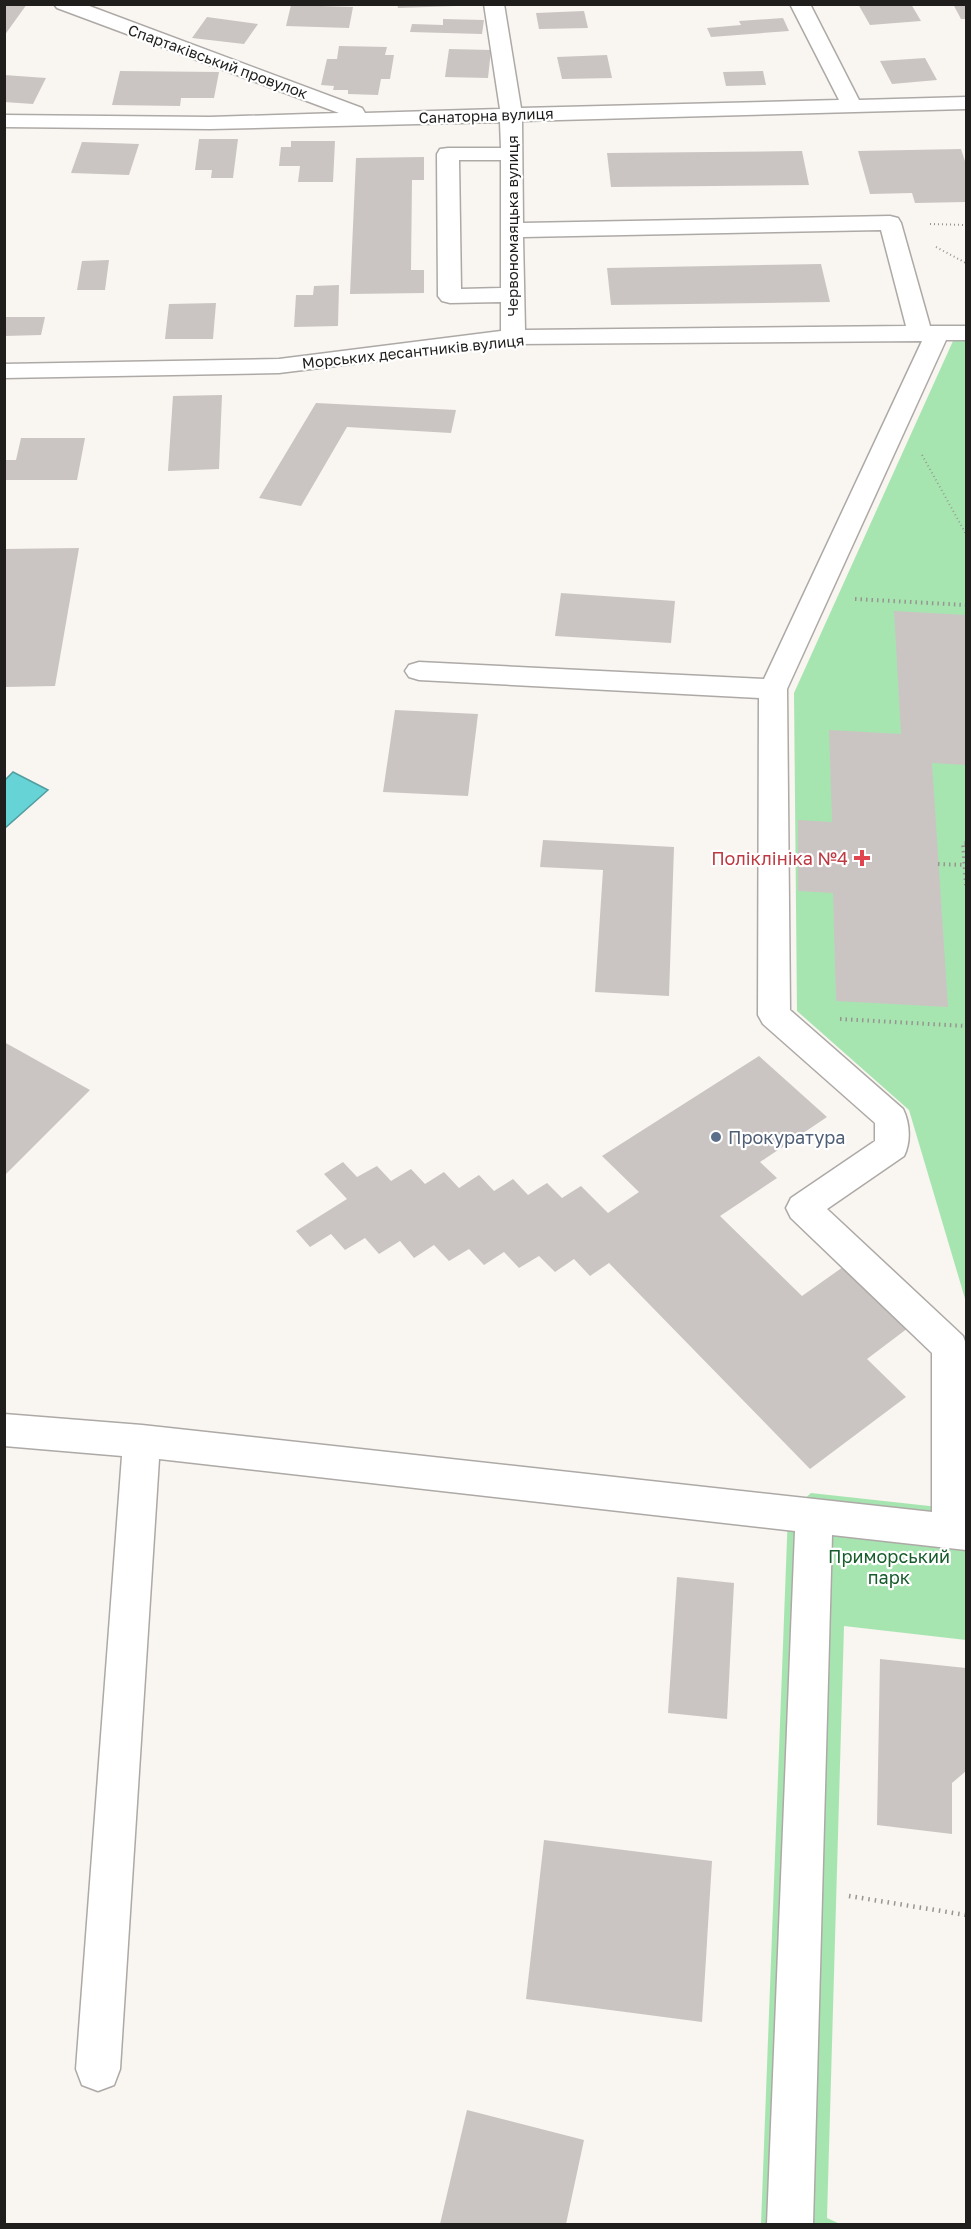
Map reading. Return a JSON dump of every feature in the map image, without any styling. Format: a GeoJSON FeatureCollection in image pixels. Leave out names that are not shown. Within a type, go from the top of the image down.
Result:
{"type":"FeatureCollection","features":[{"type":"Feature","properties":{"kind":"street","name":"Спартаківський провулок"},"geometry":{"type":"LineString","coordinates":[[64,4],[372,118]]}},
{"type":"Feature","properties":{"kind":"street","name":"Червономаяцька вулиця"},"geometry":{"type":"LineString","coordinates":[[494,4],[511,115],[513,338]]}},
{"type":"Feature","properties":{"kind":"street"},"geometry":{"type":"LineString","coordinates":[[800,4],[852,106]]}},
{"type":"Feature","properties":{"kind":"street","name":"Санаторна вулиця"},"geometry":{"type":"LineString","coordinates":[[4,121],[199,123],[966,103]]}},
{"type":"Feature","properties":{"kind":"street"},"geometry":{"type":"LineString","coordinates":[[512,154],[448,154],[450,296],[513,295]]}},
{"type":"Feature","properties":{"kind":"street"},"geometry":{"type":"LineString","coordinates":[[4,1430],[142,1441],[959,1532],[950,1347],[803,1208],[892,1147],[891,1118],[774,1015],[773,689],[900,415],[929,334],[890,224],[512,230]]}},
{"type":"Feature","properties":{"kind":"street","name":"Морських десантників вулиця"},"geometry":{"type":"LineString","coordinates":[[4,371],[279,366],[513,338],[966,333]]}},
{"type":"Feature","properties":{"kind":"street"},"geometry":{"type":"LineString","coordinates":[[419,671],[773,689]]}},
{"type":"Feature","properties":{"kind":"street"},"geometry":{"type":"LineString","coordinates":[[98,2069],[142,1441]]}},
{"type":"Feature","properties":{"kind":"street"},"geometry":{"type":"LineString","coordinates":[[790,2224],[814,1516]]}},
{"type":"Feature","properties":{"kind":"path"},"geometry":{"type":"LineString","coordinates":[[900,415],[966,534]]}},
{"type":"Feature","properties":{"kind":"path"},"geometry":{"type":"LineString","coordinates":[[816,597],[966,605]]}},
{"type":"Feature","properties":{"kind":"path"},"geometry":{"type":"LineString","coordinates":[[966,843],[963,843],[966,885]]}},
{"type":"Feature","properties":{"kind":"path"},"geometry":{"type":"LineString","coordinates":[[938,864],[965,865]]}},
{"type":"Feature","properties":{"kind":"path"},"geometry":{"type":"LineString","coordinates":[[774,1015],[966,1026]]}},
{"type":"Feature","properties":{"kind":"path"},"geometry":{"type":"LineString","coordinates":[[801,1888],[966,1915]]}},
{"type":"Feature","properties":{"kind":"green space"},"geometry":{"type":"Polygon","coordinates":[[[953,341],[966,341],[966,1302],[909,1110],[797,1011],[794,693],[953,341]]]}},
{"type":"Feature","properties":{"kind":"green space","name":"Приморський парк"},"geometry":{"type":"Polygon","coordinates":[[[811,1493],[966,1510],[966,1640],[844,1626],[827,2218],[840,2224],[761,2224],[788,1513],[811,1493]]]}},
{"type":"Feature","properties":{"kind":"water"},"geometry":{"type":"Polygon","coordinates":[[[13,772],[48,790],[5,828],[5,780],[13,772]]]}},
{"type":"Feature","properties":{"kind":"building"},"geometry":{"type":"Polygon","coordinates":[[[4,4],[27,4],[4,36],[4,4]]]}},
{"type":"Feature","properties":{"kind":"building"},"geometry":{"type":"Polygon","coordinates":[[[397,4],[456,4],[456,6],[398,8],[397,4]]]}},
{"type":"Feature","properties":{"kind":"building"},"geometry":{"type":"Polygon","coordinates":[[[858,4],[911,4],[921,21],[870,25],[858,4]]]}},
{"type":"Feature","properties":{"kind":"building"},"geometry":{"type":"Polygon","coordinates":[[[953,4],[966,4],[966,19],[961,19],[953,4]]]}},
{"type":"Feature","properties":{"kind":"building"},"geometry":{"type":"Polygon","coordinates":[[[291,5],[353,7],[349,28],[286,26],[291,5]]]}},
{"type":"Feature","properties":{"kind":"building"},"geometry":{"type":"Polygon","coordinates":[[[584,11],[588,28],[539,29],[536,13],[584,11]]]}},
{"type":"Feature","properties":{"kind":"building"},"geometry":{"type":"Polygon","coordinates":[[[207,17],[258,24],[244,44],[192,38],[207,17]]]}},
{"type":"Feature","properties":{"kind":"building"},"geometry":{"type":"Polygon","coordinates":[[[783,18],[789,31],[711,37],[707,28],[741,25],[739,21],[783,18]]]}},
{"type":"Feature","properties":{"kind":"building"},"geometry":{"type":"Polygon","coordinates":[[[443,19],[484,20],[482,34],[410,32],[412,24],[443,25],[443,19]]]}},
{"type":"Feature","properties":{"kind":"building"},"geometry":{"type":"Polygon","coordinates":[[[339,46],[387,47],[385,55],[394,55],[390,79],[381,79],[378,95],[348,94],[348,90],[333,90],[334,86],[321,85],[327,59],[337,59],[339,46]]]}},
{"type":"Feature","properties":{"kind":"building"},"geometry":{"type":"Polygon","coordinates":[[[449,49],[491,50],[488,78],[445,77],[449,49]]]}},
{"type":"Feature","properties":{"kind":"building"},"geometry":{"type":"Polygon","coordinates":[[[607,55],[612,78],[562,79],[557,57],[607,55]]]}},
{"type":"Feature","properties":{"kind":"building"},"geometry":{"type":"Polygon","coordinates":[[[925,58],[937,80],[892,84],[880,61],[925,58]]]}},
{"type":"Feature","properties":{"kind":"building"},"geometry":{"type":"Polygon","coordinates":[[[120,71],[219,72],[214,98],[181,98],[180,106],[112,105],[120,71]]]}},
{"type":"Feature","properties":{"kind":"building"},"geometry":{"type":"Polygon","coordinates":[[[763,71],[766,85],[726,86],[723,72],[763,71]]]}},
{"type":"Feature","properties":{"kind":"building"},"geometry":{"type":"Polygon","coordinates":[[[4,75],[46,78],[33,104],[4,102],[4,75]]]}},
{"type":"Feature","properties":{"kind":"building"},"geometry":{"type":"Polygon","coordinates":[[[199,139],[238,139],[233,178],[211,178],[212,170],[195,170],[199,139]]]}},
{"type":"Feature","properties":{"kind":"building"},"geometry":{"type":"Polygon","coordinates":[[[291,141],[335,141],[333,182],[298,182],[300,166],[279,166],[281,147],[291,147],[291,141]]]}},
{"type":"Feature","properties":{"kind":"building"},"geometry":{"type":"Polygon","coordinates":[[[82,142],[139,144],[129,175],[71,173],[82,142]]]}},
{"type":"Feature","properties":{"kind":"building"},"geometry":{"type":"Polygon","coordinates":[[[961,149],[966,164],[966,202],[915,203],[912,193],[870,194],[858,151],[961,149]]]}},
{"type":"Feature","properties":{"kind":"building"},"geometry":{"type":"Polygon","coordinates":[[[802,151],[809,185],[611,187],[607,153],[802,151]]]}},
{"type":"Feature","properties":{"kind":"building"},"geometry":{"type":"Polygon","coordinates":[[[424,157],[424,180],[412,180],[411,270],[424,270],[424,293],[350,294],[356,158],[424,157]]]}},
{"type":"Feature","properties":{"kind":"building"},"geometry":{"type":"Polygon","coordinates":[[[109,260],[105,290],[77,290],[82,261],[109,260]]]}},
{"type":"Feature","properties":{"kind":"building"},"geometry":{"type":"Polygon","coordinates":[[[821,264],[830,302],[611,305],[607,268],[821,264]]]}},
{"type":"Feature","properties":{"kind":"building"},"geometry":{"type":"Polygon","coordinates":[[[339,285],[338,326],[294,327],[296,295],[313,295],[314,286],[339,285]]]}},
{"type":"Feature","properties":{"kind":"building"},"geometry":{"type":"Polygon","coordinates":[[[216,303],[213,339],[165,339],[169,304],[216,303]]]}},
{"type":"Feature","properties":{"kind":"building"},"geometry":{"type":"Polygon","coordinates":[[[4,317],[45,317],[41,335],[4,336],[4,317]]]}},
{"type":"Feature","properties":{"kind":"building"},"geometry":{"type":"Polygon","coordinates":[[[222,395],[219,469],[168,471],[173,396],[222,395]]]}},
{"type":"Feature","properties":{"kind":"building"},"geometry":{"type":"Polygon","coordinates":[[[316,403],[456,410],[451,433],[347,427],[301,506],[259,498],[316,403]]]}},
{"type":"Feature","properties":{"kind":"building"},"geometry":{"type":"Polygon","coordinates":[[[21,438],[85,438],[77,480],[4,480],[4,460],[16,460],[21,438]]]}},
{"type":"Feature","properties":{"kind":"building"},"geometry":{"type":"Polygon","coordinates":[[[79,548],[55,686],[4,687],[4,549],[79,548]]]}},
{"type":"Feature","properties":{"kind":"building"},"geometry":{"type":"Polygon","coordinates":[[[561,593],[675,601],[671,643],[555,636],[561,593]]]}},
{"type":"Feature","properties":{"kind":"building"},"geometry":{"type":"Polygon","coordinates":[[[894,611],[966,615],[966,765],[932,763],[948,1007],[836,1001],[833,893],[798,891],[798,820],[832,822],[829,730],[901,734],[894,611]]]}},
{"type":"Feature","properties":{"kind":"building"},"geometry":{"type":"Polygon","coordinates":[[[395,710],[478,714],[468,796],[383,792],[395,710]]]}},
{"type":"Feature","properties":{"kind":"building"},"geometry":{"type":"Polygon","coordinates":[[[543,840],[674,847],[669,996],[595,992],[603,870],[540,867],[543,840]]]}},
{"type":"Feature","properties":{"kind":"building"},"geometry":{"type":"Polygon","coordinates":[[[4,1042],[90,1090],[4,1176],[4,1042]]]}},
{"type":"Feature","properties":{"kind":"building"},"geometry":{"type":"Polygon","coordinates":[[[759,1056],[827,1117],[760,1162],[777,1178],[720,1216],[802,1296],[843,1267],[908,1328],[867,1359],[906,1397],[810,1469],[609,1263],[590,1276],[574,1259],[555,1272],[539,1256],[519,1268],[504,1252],[484,1265],[469,1249],[449,1261],[434,1245],[414,1258],[400,1241],[379,1254],[365,1238],[345,1250],[331,1234],[310,1247],[296,1231],[347,1199],[324,1174],[343,1162],[357,1177],[377,1166],[391,1181],[411,1169],[425,1184],[444,1172],[459,1188],[479,1175],[494,1191],[513,1179],[528,1195],[547,1183],[562,1198],[581,1186],[608,1213],[639,1192],[602,1156],[759,1056]]]}},
{"type":"Feature","properties":{"kind":"building"},"geometry":{"type":"Polygon","coordinates":[[[677,1577],[734,1583],[727,1719],[668,1713],[677,1577]]]}},
{"type":"Feature","properties":{"kind":"building"},"geometry":{"type":"Polygon","coordinates":[[[880,1659],[966,1668],[966,1771],[952,1783],[952,1834],[877,1825],[880,1659]]]}},
{"type":"Feature","properties":{"kind":"building"},"geometry":{"type":"Polygon","coordinates":[[[544,1840],[712,1861],[702,2022],[526,1999],[544,1840]]]}},
{"type":"Feature","properties":{"kind":"building"},"geometry":{"type":"Polygon","coordinates":[[[467,2110],[584,2140],[566,2224],[440,2224],[467,2110]]]}},
{"type":"Feature","properties":{"kind":"place","name":"Поліклініка №4"},"geometry":{"type":"Point","coordinates":[862,858]}},
{"type":"Feature","properties":{"kind":"place","name":"Прокуратура"},"geometry":{"type":"Point","coordinates":[716,1137]}}]}
